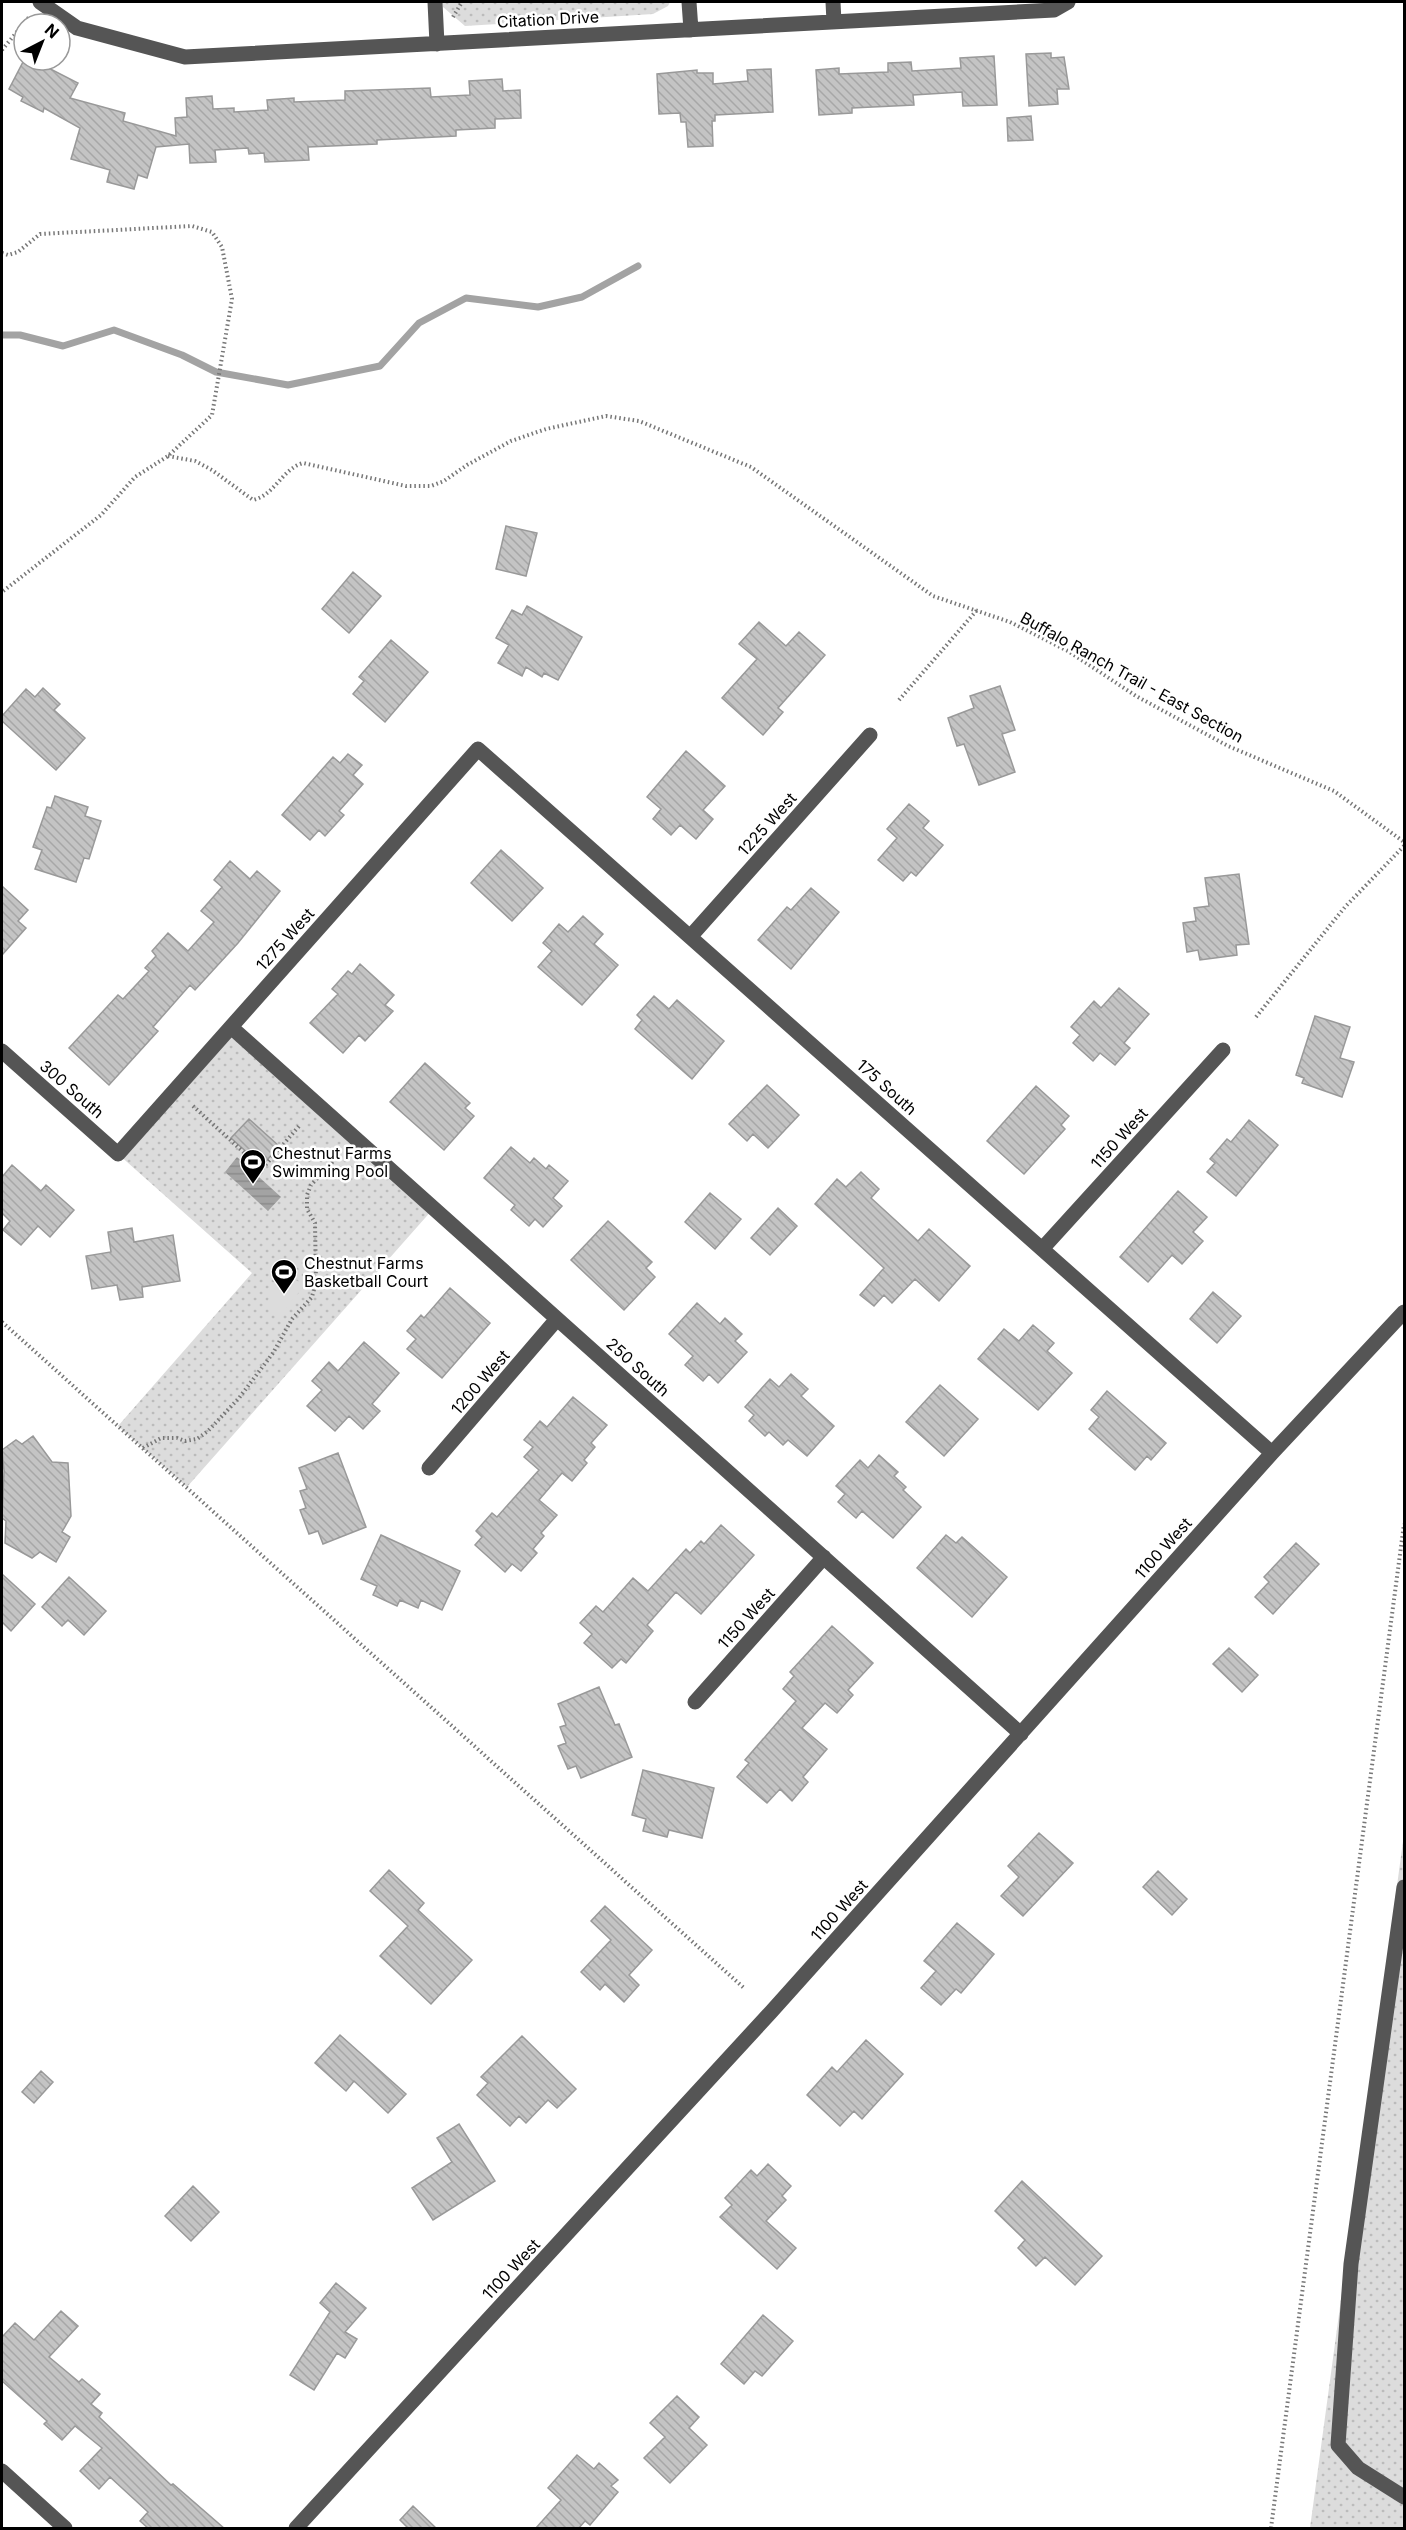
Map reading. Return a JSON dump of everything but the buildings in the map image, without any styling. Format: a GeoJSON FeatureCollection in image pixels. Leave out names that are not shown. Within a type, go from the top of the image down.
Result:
{"type":"FeatureCollection","features":[{"type":"Feature","properties":{"kind":"street"},"geometry":{"type":"LineString","coordinates":[[435,2],[437,44]]}},
{"type":"Feature","properties":{"kind":"street"},"geometry":{"type":"LineString","coordinates":[[689,2],[691,30]]}},
{"type":"Feature","properties":{"kind":"street"},"geometry":{"type":"LineString","coordinates":[[833,2],[834,22]]}},
{"type":"Feature","properties":{"kind":"street","name":"Citation Drive"},"geometry":{"type":"LineString","coordinates":[[36,7],[77,28],[185,57],[1054,10],[1068,2]]}},
{"type":"Feature","properties":{"kind":"street","name":"1225 West"},"geometry":{"type":"LineString","coordinates":[[690,937],[870,735]]}},
{"type":"Feature","properties":{"kind":"street","name":"175 South"},"geometry":{"type":"LineString","coordinates":[[478,749],[1272,1453]]}},
{"type":"Feature","properties":{"kind":"street","name":"1275 West"},"geometry":{"type":"LineString","coordinates":[[118,1154],[478,749]]}},
{"type":"Feature","properties":{"kind":"street","name":"250 South"},"geometry":{"type":"LineString","coordinates":[[231,1027],[1021,1734]]}},
{"type":"Feature","properties":{"kind":"street","name":"1150 West"},"geometry":{"type":"LineString","coordinates":[[1042,1249],[1223,1050]]}},
{"type":"Feature","properties":{"kind":"street","name":"300 South"},"geometry":{"type":"LineString","coordinates":[[2,1051],[118,1154]]}},
{"type":"Feature","properties":{"kind":"street","name":"1100 West"},"geometry":{"type":"LineString","coordinates":[[296,2529],[764,2020],[1272,1453],[1404,1312]]}},
{"type":"Feature","properties":{"kind":"street","name":"1200 West"},"geometry":{"type":"LineString","coordinates":[[429,1468],[557,1319]]}},
{"type":"Feature","properties":{"kind":"street","name":"1150 West"},"geometry":{"type":"LineString","coordinates":[[695,1702],[824,1557]]}},
{"type":"Feature","properties":{"kind":"street"},"geometry":{"type":"LineString","coordinates":[[1404,1887],[1351,2264],[1338,2445],[1358,2468],[1404,2497]]}},
{"type":"Feature","properties":{"kind":"street"},"geometry":{"type":"LineString","coordinates":[[2,2471],[65,2529]]}},
{"type":"Feature","properties":{"kind":"path"},"geometry":{"type":"LineString","coordinates":[[453,17],[462,2]]}},
{"type":"Feature","properties":{"kind":"path"},"geometry":{"type":"LineString","coordinates":[[2,50],[36,7]]}},
{"type":"Feature","properties":{"kind":"path"},"geometry":{"type":"LineString","coordinates":[[2,253],[8,255],[18,252],[40,234],[192,226],[212,232],[222,247],[232,298],[212,415],[168,456],[135,477],[101,515],[2,592]]}},
{"type":"Feature","properties":{"kind":"path","name":"Buffalo Ranch Trail - East Section"},"geometry":{"type":"LineString","coordinates":[[168,456],[195,461],[212,470],[253,500],[265,497],[293,466],[303,463],[406,486],[431,486],[444,481],[467,465],[511,441],[546,429],[606,416],[639,422],[751,467],[933,596],[1010,622],[1068,651],[1136,696],[1228,746],[1334,791],[1404,844]]}},
{"type":"Feature","properties":{"kind":"path"},"geometry":{"type":"LineString","coordinates":[[899,700],[977,610]]}},
{"type":"Feature","properties":{"kind":"path"},"geometry":{"type":"LineString","coordinates":[[1256,1017],[1345,908],[1404,844]]}},
{"type":"Feature","properties":{"kind":"path"},"geometry":{"type":"LineString","coordinates":[[193,1106],[262,1169],[300,1125]]}},
{"type":"Feature","properties":{"kind":"path"},"geometry":{"type":"LineString","coordinates":[[143,1448],[161,1438],[185,1441],[197,1439],[208,1431],[238,1398],[279,1345],[292,1319],[312,1296],[316,1282],[315,1223],[307,1209],[307,1195],[311,1185],[337,1157]]}},
{"type":"Feature","properties":{"kind":"path"},"geometry":{"type":"LineString","coordinates":[[2,1322],[745,1989]]}},
{"type":"Feature","properties":{"kind":"path"},"geometry":{"type":"LineString","coordinates":[[1271,2529],[1404,1524]]}},
{"type":"Feature","properties":{"kind":"shaded area"},"geometry":{"type":"Polygon","coordinates":[[[442,2],[670,2],[668,6],[653,14],[465,26],[443,7],[442,2]]]}},
{"type":"Feature","properties":{"kind":"shaded area"},"geometry":{"type":"Polygon","coordinates":[[[231,1027],[433,1209],[187,1487],[118,1426],[252,1273],[118,1154],[231,1027]]]}},
{"type":"Feature","properties":{"kind":"shaded area","name":"Chestnut Farms Swimming Pool"},"geometry":{"type":"Polygon","coordinates":[[[237,1157],[281,1197],[268,1211],[225,1172],[237,1157]]]}},
{"type":"Feature","properties":{"kind":"shaded area","name":"Chestnut Farms Basketball Court"},"geometry":{"type":"Polygon","coordinates":[[[288,1276],[305,1285],[277,1319],[267,1304],[273,1286],[288,1276]]]}},
{"type":"Feature","properties":{"kind":"shaded area"},"geometry":{"type":"Polygon","coordinates":[[[1404,1834],[1404,2528],[1310,2528],[1404,1834]]]}},
{"type":"Feature","properties":{"kind":"waterway"},"geometry":{"type":"LineString","coordinates":[[2,335],[20,335],[63,346],[114,330],[182,355],[216,372],[288,385],[380,366],[419,323],[466,298],[538,307],[582,297],[638,266]]}},
{"type":"Feature","properties":{"kind":"place","name":"Chestnut Farms Swimming Pool"},"geometry":{"type":"Point","coordinates":[253,1185]}},
{"type":"Feature","properties":{"kind":"place","name":"Chestnut Farms Basketball Court"},"geometry":{"type":"Point","coordinates":[284,1295]}}]}
